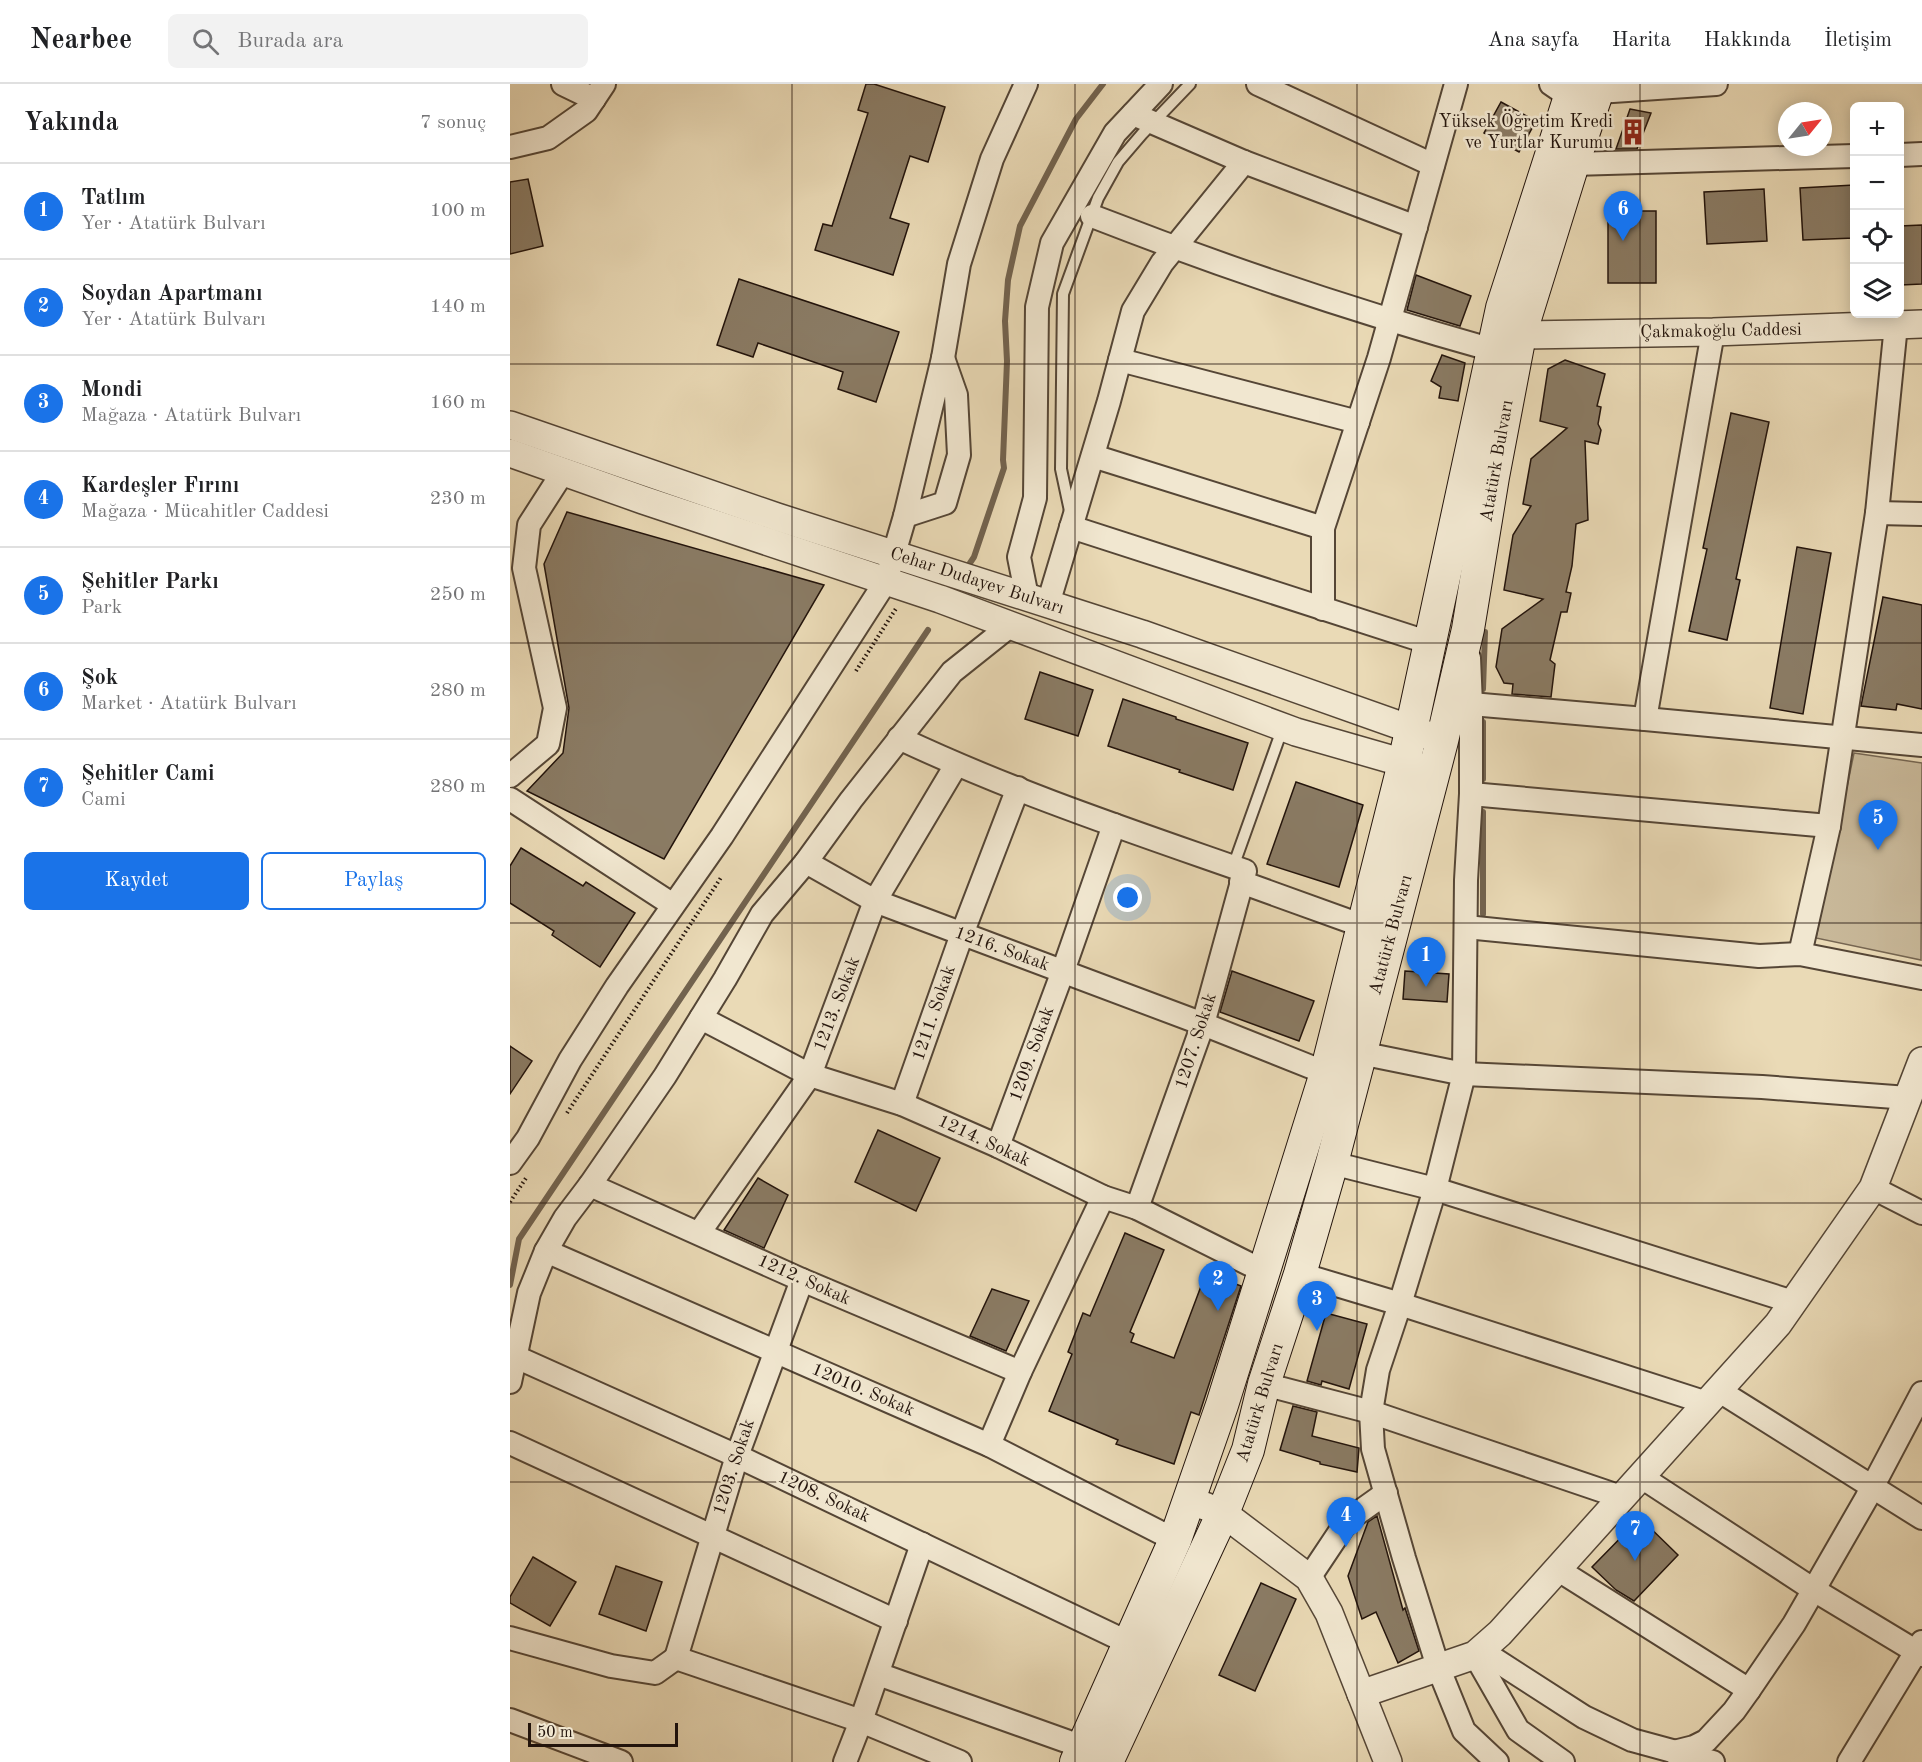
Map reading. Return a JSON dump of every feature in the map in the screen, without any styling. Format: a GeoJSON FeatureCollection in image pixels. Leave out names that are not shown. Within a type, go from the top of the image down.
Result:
{"type":"FeatureCollection","features":[{"type":"Feature","properties":{"kind":"main road","name":"Atatürk Bulvarı"},"geometry":{"type":"LineString","coordinates":[[1089,1757],[1129,1643],[1176,1540],[1222,1405],[1326,1073],[1363,926],[1418,768],[1442,741],[1467,629],[1520,334],[1573,164],[1579,88]]}},
{"type":"Feature","properties":{"kind":"main road","name":"Atatürk Bulvarı"},"geometry":{"type":"LineString","coordinates":[[1089,1757],[1223,1513],[1248,1450],[1264,1384],[1300,1274],[1360,1053],[1418,768],[1411,728],[1493,350],[1503,308],[1579,88]]}},
{"type":"Feature","properties":{"kind":"street"},"geometry":{"type":"LineString","coordinates":[[510,147],[548,138],[586,111],[599,91],[564,84]]}},
{"type":"Feature","properties":{"kind":"street"},"geometry":{"type":"LineString","coordinates":[[519,1168],[519,1133],[722,836],[886,581],[906,516],[943,358],[959,264],[992,159],[1026,84]]}},
{"type":"Feature","properties":{"kind":"street"},"geometry":{"type":"LineString","coordinates":[[1037,601],[1019,557],[1035,498],[1037,307],[1052,243],[1115,133],[1143,118],[1161,84]]}},
{"type":"Feature","properties":{"kind":"street"},"geometry":{"type":"LineString","coordinates":[[1258,84],[1288,90],[1433,165]]}},
{"type":"Feature","properties":{"kind":"street"},"geometry":{"type":"LineString","coordinates":[[1323,609],[1323,528],[1389,321],[1456,84]]}},
{"type":"Feature","properties":{"kind":"street"},"geometry":{"type":"LineString","coordinates":[[1579,88],[1716,84]]}},
{"type":"Feature","properties":{"kind":"street"},"geometry":{"type":"LineString","coordinates":[[1143,118],[1244,162],[1416,227]]}},
{"type":"Feature","properties":{"kind":"street"},"geometry":{"type":"LineString","coordinates":[[1904,155],[1922,154]]}},
{"type":"Feature","properties":{"kind":"street"},"geometry":{"type":"LineString","coordinates":[[1573,164],[1850,156]]}},
{"type":"Feature","properties":{"kind":"street"},"geometry":{"type":"LineString","coordinates":[[1037,601],[1072,525],[1133,310],[1162,263],[1244,162]]}},
{"type":"Feature","properties":{"kind":"street"},"geometry":{"type":"LineString","coordinates":[[1092,216],[1174,248],[1389,321],[1493,350]]}},
{"type":"Feature","properties":{"kind":"street"},"geometry":{"type":"LineString","coordinates":[[1800,954],[1829,826],[1877,513],[1909,325]]}},
{"type":"Feature","properties":{"kind":"street","name":"Çakmakoğlu Caddesi"},"geometry":{"type":"LineString","coordinates":[[1520,334],[1713,332],[1909,325]]}},
{"type":"Feature","properties":{"kind":"street"},"geometry":{"type":"LineString","coordinates":[[1645,718],[1713,332]]}},
{"type":"Feature","properties":{"kind":"street"},"geometry":{"type":"LineString","coordinates":[[906,516],[945,503],[959,455],[956,395],[943,358]]}},
{"type":"Feature","properties":{"kind":"street"},"geometry":{"type":"LineString","coordinates":[[1120,360],[1358,422]]}},
{"type":"Feature","properties":{"kind":"street","name":"Cehar Dudayev Bulvarı"},"geometry":{"type":"LineString","coordinates":[[510,425],[777,517],[1142,634],[1411,728],[1442,741]]}},
{"type":"Feature","properties":{"kind":"street"},"geometry":{"type":"LineString","coordinates":[[1093,456],[1323,528]]}},
{"type":"Feature","properties":{"kind":"street","name":"Cehar Dudayev Bulvarı"},"geometry":{"type":"LineString","coordinates":[[514,460],[563,472],[886,581],[1011,625],[1282,727],[1418,768]]}},
{"type":"Feature","properties":{"kind":"street"},"geometry":{"type":"LineString","coordinates":[[510,776],[548,744],[555,708],[524,568],[529,525],[563,472]]}},
{"type":"Feature","properties":{"kind":"street"},"geometry":{"type":"LineString","coordinates":[[1877,513],[1922,514]]}},
{"type":"Feature","properties":{"kind":"street"},"geometry":{"type":"LineString","coordinates":[[1072,525],[1430,643]]}},
{"type":"Feature","properties":{"kind":"street"},"geometry":{"type":"LineString","coordinates":[[510,1382],[529,1293],[546,1251],[565,1218],[665,1076],[762,914],[806,862],[851,800],[952,672],[1011,625]]}},
{"type":"Feature","properties":{"kind":"street"},"geometry":{"type":"LineString","coordinates":[[1467,629],[1471,704],[1471,794],[1466,880],[1464,1074],[1435,1189],[1378,1370],[1371,1412],[1373,1449],[1438,1667],[1464,1731],[1497,1762]]}},
{"type":"Feature","properties":{"kind":"street"},"geometry":{"type":"LineString","coordinates":[[1471,704],[1645,718],[1922,745]]}},
{"type":"Feature","properties":{"kind":"street"},"geometry":{"type":"LineString","coordinates":[[899,738],[956,765],[1240,874],[1363,926]]}},
{"type":"Feature","properties":{"kind":"street","name":"1213. Sokak"},"geometry":{"type":"LineString","coordinates":[[699,1233],[810,1075],[875,901],[956,765]]}},
{"type":"Feature","properties":{"kind":"street","name":"1211. Sokak"},"geometry":{"type":"LineString","coordinates":[[902,1104],[962,934],[1018,788]]}},
{"type":"Feature","properties":{"kind":"street"},"geometry":{"type":"LineString","coordinates":[[1471,794],[1829,826]]}},
{"type":"Feature","properties":{"kind":"street"},"geometry":{"type":"LineString","coordinates":[[510,799],[673,905]]}},
{"type":"Feature","properties":{"kind":"street","name":"1209. Sokak"},"geometry":{"type":"LineString","coordinates":[[998,1146],[1114,825]]}},
{"type":"Feature","properties":{"kind":"street","name":"1216. Sokak"},"geometry":{"type":"LineString","coordinates":[[806,862],[875,901],[1203,1024],[1326,1073]]}},
{"type":"Feature","properties":{"kind":"street","name":"1207. Sokak"},"geometry":{"type":"LineString","coordinates":[[1137,1208],[1203,1024],[1240,874]]}},
{"type":"Feature","properties":{"kind":"street"},"geometry":{"type":"LineString","coordinates":[[1466,927],[1759,956],[1800,954],[1922,978]]}},
{"type":"Feature","properties":{"kind":"street","name":"1214. Sokak"},"geometry":{"type":"LineString","coordinates":[[701,1018],[810,1075],[902,1104],[998,1146],[1103,1197],[1137,1208],[1263,1271]]}},
{"type":"Feature","properties":{"kind":"street"},"geometry":{"type":"LineString","coordinates":[[1360,1053],[1464,1074],[1762,1087],[1908,1098]]}},
{"type":"Feature","properties":{"kind":"street"},"geometry":{"type":"LineString","coordinates":[[1361,1694],[1478,1652],[1500,1633],[1778,1324],[1873,1188],[1922,1061]]}},
{"type":"Feature","properties":{"kind":"street"},"geometry":{"type":"LineString","coordinates":[[1332,1163],[1435,1189],[1793,1302]]}},
{"type":"Feature","properties":{"kind":"street","name":"1212. Sokak"},"geometry":{"type":"LineString","coordinates":[[590,1185],[802,1280],[1020,1372]]}},
{"type":"Feature","properties":{"kind":"street"},"geometry":{"type":"LineString","coordinates":[[1873,1188],[1922,1213]]}},
{"type":"Feature","properties":{"kind":"street"},"geometry":{"type":"LineString","coordinates":[[989,1445],[1020,1372],[1103,1197]]}},
{"type":"Feature","properties":{"kind":"street","name":"12010. Sokak"},"geometry":{"type":"LineString","coordinates":[[546,1251],[989,1445],[1176,1540]]}},
{"type":"Feature","properties":{"kind":"street"},"geometry":{"type":"LineString","coordinates":[[1300,1274],[1712,1397],[1873,1486],[1922,1518]]}},
{"type":"Feature","properties":{"kind":"street","name":"1203. Sokak"},"geometry":{"type":"LineString","coordinates":[[676,1658],[736,1456],[802,1280]]}},
{"type":"Feature","properties":{"kind":"street","name":"1208. Sokak"},"geometry":{"type":"LineString","coordinates":[[516,1357],[736,1456],[1129,1643]]}},
{"type":"Feature","properties":{"kind":"street"},"geometry":{"type":"LineString","coordinates":[[1264,1384],[1371,1412],[1621,1497]]}},
{"type":"Feature","properties":{"kind":"street"},"geometry":{"type":"LineString","coordinates":[[1674,1752],[1706,1742],[1734,1711],[1749,1690],[1814,1590],[1922,1393]]}},
{"type":"Feature","properties":{"kind":"street"},"geometry":{"type":"LineString","coordinates":[[510,1443],[896,1620]]}},
{"type":"Feature","properties":{"kind":"street"},"geometry":{"type":"LineString","coordinates":[[1640,1476],[1814,1590],[1920,1650],[1849,1762]]}},
{"type":"Feature","properties":{"kind":"street"},"geometry":{"type":"LineString","coordinates":[[1309,1578],[1342,1527],[1386,1493]]}},
{"type":"Feature","properties":{"kind":"street"},"geometry":{"type":"LineString","coordinates":[[1190,1500],[1223,1513],[1309,1578],[1329,1613],[1388,1762]]}},
{"type":"Feature","properties":{"kind":"street"},"geometry":{"type":"LineString","coordinates":[[845,1762],[878,1674],[922,1544]]}},
{"type":"Feature","properties":{"kind":"street"},"geometry":{"type":"LineString","coordinates":[[1557,1569],[1749,1690]]}},
{"type":"Feature","properties":{"kind":"street"},"geometry":{"type":"LineString","coordinates":[[510,1638],[611,1666],[655,1673],[676,1658],[861,1721],[960,1762]]}},
{"type":"Feature","properties":{"kind":"street"},"geometry":{"type":"LineString","coordinates":[[1478,1652],[1584,1717],[1632,1740],[1713,1762]]}},
{"type":"Feature","properties":{"kind":"street"},"geometry":{"type":"LineString","coordinates":[[1478,1652],[1518,1730],[1563,1762]]}},
{"type":"Feature","properties":{"kind":"street"},"geometry":{"type":"LineString","coordinates":[[878,1674],[1089,1757]]}},
{"type":"Feature","properties":{"kind":"street"},"geometry":{"type":"LineString","coordinates":[[510,1720],[621,1762]]}},
{"type":"Feature","properties":{"kind":"lane"},"geometry":{"type":"LineString","coordinates":[[1072,525],[1061,469],[1063,294],[1098,198],[1143,118],[1190,84]]}},
{"type":"Feature","properties":{"kind":"lane"},"geometry":{"type":"LineString","coordinates":[[1240,874],[1282,727]]}},
{"type":"Feature","properties":{"kind":"path"},"geometry":{"type":"LineString","coordinates":[[853,675],[898,605]]}},
{"type":"Feature","properties":{"kind":"path"},"geometry":{"type":"LineString","coordinates":[[566,1116],[723,874]]}},
{"type":"Feature","properties":{"kind":"path"},"geometry":{"type":"LineString","coordinates":[[510,1202],[519,1168]]}},
{"type":"Feature","properties":{"kind":"shaded area"},"geometry":{"type":"Polygon","coordinates":[[[1854,753],[1922,763],[1921,960],[1816,938],[1854,753]]]}},
{"type":"Feature","properties":{"kind":"building"},"geometry":{"type":"Polygon","coordinates":[[[866,84],[874,84],[945,107],[928,162],[910,156],[890,218],[909,224],[893,275],[815,250],[823,224],[832,226],[868,113],[858,110],[866,84]]]}},
{"type":"Feature","properties":{"kind":"building"},"geometry":{"type":"Polygon","coordinates":[[[1501,102],[1536,121],[1519,152],[1484,133],[1501,102]]]}},
{"type":"Feature","properties":{"kind":"building","name":"Yüksek Öğretim Kredi ve Yurtlar Kurumu"},"geometry":{"type":"Polygon","coordinates":[[[1630,109],[1651,113],[1637,149],[1616,149],[1630,109]]]}},
{"type":"Feature","properties":{"kind":"building"},"geometry":{"type":"Polygon","coordinates":[[[528,179],[543,246],[510,254],[510,182],[528,179]]]}},
{"type":"Feature","properties":{"kind":"building"},"geometry":{"type":"Polygon","coordinates":[[[1850,185],[1850,238],[1803,240],[1800,188],[1850,185]]]}},
{"type":"Feature","properties":{"kind":"building"},"geometry":{"type":"Polygon","coordinates":[[[1764,189],[1767,241],[1707,244],[1704,192],[1764,189]]]}},
{"type":"Feature","properties":{"kind":"building"},"geometry":{"type":"Polygon","coordinates":[[[1608,211],[1656,211],[1656,283],[1608,283],[1608,211]]]}},
{"type":"Feature","properties":{"kind":"building"},"geometry":{"type":"Polygon","coordinates":[[[1922,225],[1922,284],[1904,285],[1904,226],[1922,225]]]}},
{"type":"Feature","properties":{"kind":"building"},"geometry":{"type":"Polygon","coordinates":[[[1416,275],[1471,296],[1460,326],[1407,310],[1416,275]]]}},
{"type":"Feature","properties":{"kind":"building"},"geometry":{"type":"Polygon","coordinates":[[[739,279],[899,332],[876,402],[838,389],[843,372],[758,343],[753,357],[717,345],[739,279]]]}},
{"type":"Feature","properties":{"kind":"building"},"geometry":{"type":"Polygon","coordinates":[[[1442,355],[1465,363],[1458,401],[1439,398],[1441,387],[1431,381],[1442,355]]]}},
{"type":"Feature","properties":{"kind":"building"},"geometry":{"type":"Polygon","coordinates":[[[1565,360],[1605,374],[1597,406],[1601,407],[1598,424],[1601,430],[1598,444],[1585,441],[1588,520],[1576,524],[1572,566],[1566,592],[1571,593],[1567,612],[1561,612],[1550,660],[1555,664],[1551,697],[1512,694],[1513,684],[1504,683],[1496,667],[1502,629],[1543,599],[1504,590],[1513,535],[1531,506],[1523,504],[1531,459],[1567,428],[1540,421],[1548,369],[1565,360]]]}},
{"type":"Feature","properties":{"kind":"building"},"geometry":{"type":"Polygon","coordinates":[[[1731,413],[1769,422],[1736,579],[1740,580],[1727,640],[1689,631],[1707,549],[1703,548],[1731,413]]]}},
{"type":"Feature","properties":{"kind":"building"},"geometry":{"type":"Polygon","coordinates":[[[567,512],[824,585],[664,859],[527,791],[563,753],[569,708],[544,564],[567,512]]]}},
{"type":"Feature","properties":{"kind":"building"},"geometry":{"type":"Polygon","coordinates":[[[1797,547],[1831,553],[1803,714],[1770,708],[1797,547]]]}},
{"type":"Feature","properties":{"kind":"building"},"geometry":{"type":"Polygon","coordinates":[[[1883,597],[1922,605],[1922,709],[1897,704],[1896,710],[1861,706],[1883,597]]]}},
{"type":"Feature","properties":{"kind":"building"},"geometry":{"type":"Polygon","coordinates":[[[1040,672],[1093,690],[1078,736],[1025,719],[1040,672]]]}},
{"type":"Feature","properties":{"kind":"building"},"geometry":{"type":"Polygon","coordinates":[[[1123,699],[1248,743],[1233,790],[1108,746],[1123,699]]]}},
{"type":"Feature","properties":{"kind":"building"},"geometry":{"type":"Polygon","coordinates":[[[1296,782],[1363,805],[1339,887],[1267,864],[1296,782]]]}},
{"type":"Feature","properties":{"kind":"building"},"geometry":{"type":"Polygon","coordinates":[[[521,848],[583,886],[586,882],[635,913],[600,967],[552,935],[554,931],[510,903],[510,866],[521,848]]]}},
{"type":"Feature","properties":{"kind":"building"},"geometry":{"type":"Polygon","coordinates":[[[1232,971],[1314,1001],[1299,1041],[1220,1012],[1232,971]]]}},
{"type":"Feature","properties":{"kind":"building"},"geometry":{"type":"Polygon","coordinates":[[[1405,971],[1449,974],[1447,1002],[1403,999],[1405,971]]]}},
{"type":"Feature","properties":{"kind":"building"},"geometry":{"type":"Polygon","coordinates":[[[510,1046],[532,1061],[510,1094],[510,1046]]]}},
{"type":"Feature","properties":{"kind":"building"},"geometry":{"type":"Polygon","coordinates":[[[878,1130],[940,1158],[916,1211],[855,1182],[878,1130]]]}},
{"type":"Feature","properties":{"kind":"building"},"geometry":{"type":"Polygon","coordinates":[[[758,1178],[788,1195],[764,1248],[724,1230],[758,1178]]]}},
{"type":"Feature","properties":{"kind":"building"},"geometry":{"type":"Polygon","coordinates":[[[1125,1233],[1164,1250],[1130,1332],[1134,1334],[1131,1342],[1174,1358],[1206,1273],[1241,1286],[1199,1415],[1191,1412],[1174,1464],[1116,1444],[1118,1440],[1049,1411],[1072,1354],[1068,1352],[1083,1313],[1090,1316],[1125,1233]]]}},
{"type":"Feature","properties":{"kind":"building"},"geometry":{"type":"Polygon","coordinates":[[[992,1289],[1029,1301],[1006,1351],[970,1336],[992,1289]]]}},
{"type":"Feature","properties":{"kind":"building"},"geometry":{"type":"Polygon","coordinates":[[[1326,1313],[1367,1324],[1349,1389],[1322,1381],[1321,1385],[1307,1381],[1326,1313]]]}},
{"type":"Feature","properties":{"kind":"building"},"geometry":{"type":"Polygon","coordinates":[[[1293,1406],[1317,1412],[1312,1436],[1359,1448],[1357,1472],[1320,1464],[1320,1462],[1280,1450],[1293,1406]]]}},
{"type":"Feature","properties":{"kind":"building"},"geometry":{"type":"Polygon","coordinates":[[[1377,1516],[1403,1610],[1405,1608],[1419,1651],[1398,1663],[1376,1612],[1362,1619],[1348,1576],[1368,1522],[1377,1516]]]}},
{"type":"Feature","properties":{"kind":"building"},"geometry":{"type":"Polygon","coordinates":[[[1640,1518],[1678,1555],[1634,1601],[1616,1590],[1592,1567],[1640,1518]]]}},
{"type":"Feature","properties":{"kind":"building"},"geometry":{"type":"Polygon","coordinates":[[[533,1557],[576,1582],[550,1626],[510,1603],[510,1597],[533,1557]]]}},
{"type":"Feature","properties":{"kind":"building"},"geometry":{"type":"Polygon","coordinates":[[[616,1566],[662,1582],[646,1631],[599,1614],[616,1566]]]}},
{"type":"Feature","properties":{"kind":"building"},"geometry":{"type":"Polygon","coordinates":[[[1261,1583],[1296,1599],[1255,1691],[1219,1675],[1261,1583]]]}},
{"type":"Feature","properties":{"kind":"waterway"},"geometry":{"type":"LineString","coordinates":[[968,566],[974,557],[1004,468],[1007,361],[1005,321],[1008,280],[1020,226],[1076,119],[1103,84]]}},
{"type":"Feature","properties":{"kind":"waterway"},"geometry":{"type":"LineString","coordinates":[[510,1285],[519,1239],[928,630]]}},
{"type":"Feature","properties":{"kind":"waterway"},"geometry":{"type":"LineString","coordinates":[[1483,689],[1485,632]]}},
{"type":"Feature","properties":{"kind":"waterway"},"geometry":{"type":"LineString","coordinates":[[1483,722],[1483,779]]}},
{"type":"Feature","properties":{"kind":"waterway"},"geometry":{"type":"LineString","coordinates":[[1483,812],[1483,914]]}},
{"type":"Feature","properties":{"kind":"place","name":"Yüksek Öğretim Kredi ve Yurtlar Kurumu"},"geometry":{"type":"Point","coordinates":[1633,132]}},
{"type":"Feature","properties":{"kind":"place","name":"Şok"},"geometry":{"type":"Point","coordinates":[1623,241]}},
{"type":"Feature","properties":{"kind":"place","name":"Şehitler Parkı"},"geometry":{"type":"Point","coordinates":[1878,850]}},
{"type":"Feature","properties":{"kind":"place","name":"Tatlım"},"geometry":{"type":"Point","coordinates":[1426,987]}},
{"type":"Feature","properties":{"kind":"place","name":"Soydan Apartmanı"},"geometry":{"type":"Point","coordinates":[1218,1311]}},
{"type":"Feature","properties":{"kind":"place","name":"Mondi"},"geometry":{"type":"Point","coordinates":[1317,1331]}},
{"type":"Feature","properties":{"kind":"place","name":"Kardeşler Fırını"},"geometry":{"type":"Point","coordinates":[1346,1547]}},
{"type":"Feature","properties":{"kind":"place","name":"Şehitler Cami"},"geometry":{"type":"Point","coordinates":[1635,1561]}}]}
